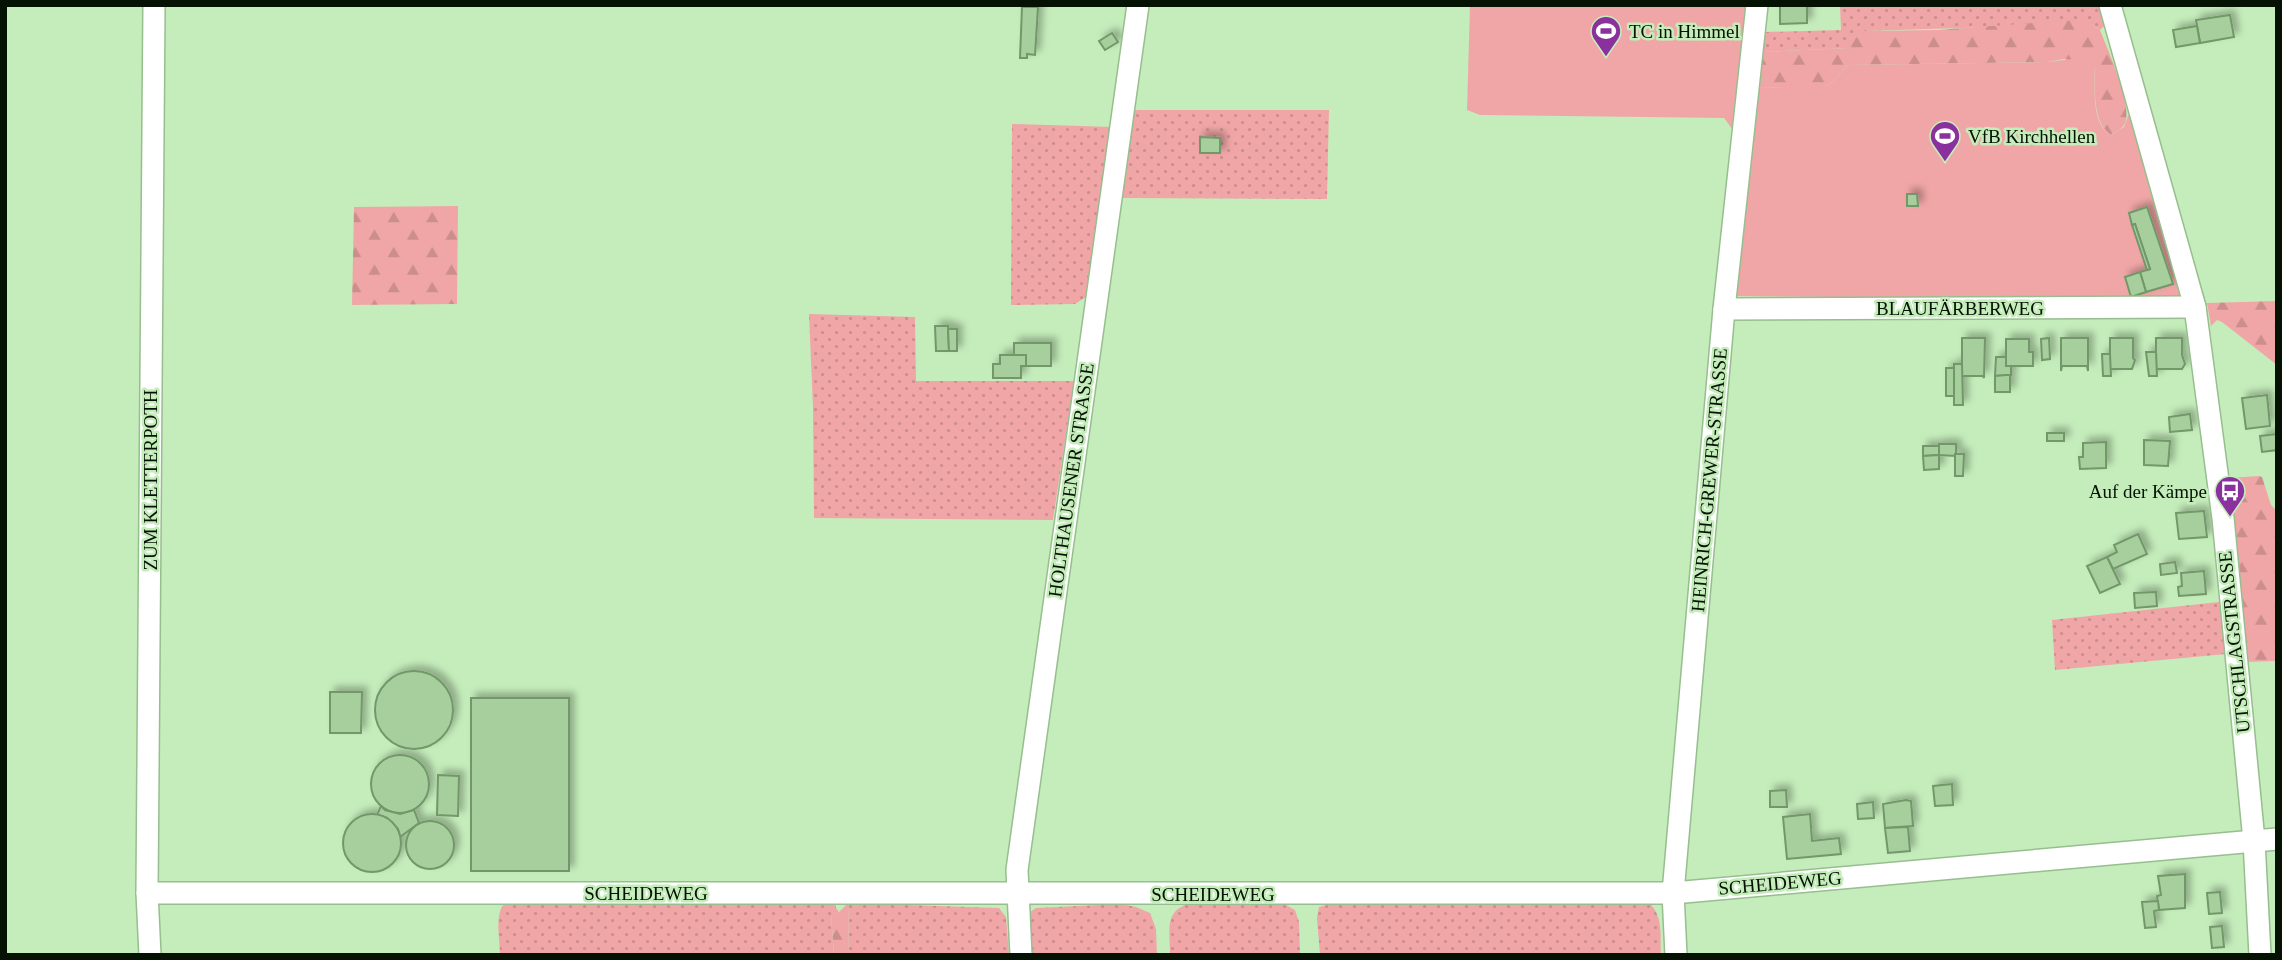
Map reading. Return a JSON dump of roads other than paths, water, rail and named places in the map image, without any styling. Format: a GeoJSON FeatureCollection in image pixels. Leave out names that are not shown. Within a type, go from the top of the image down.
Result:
{"type":"FeatureCollection","features":[{"type":"Feature","properties":{"kind":"street","name":"ZUM KLETTERPOTH"},"geometry":{"type":"LineString","coordinates":[[150,955],[147,892],[154,5]]}},
{"type":"Feature","properties":{"kind":"street","name":"HOLTHAUSENER STRASSE"},"geometry":{"type":"LineString","coordinates":[[1021,955],[1017,870],[1138,5]]}},
{"type":"Feature","properties":{"kind":"street","name":"HEINRICH-GREWER-STRASSE"},"geometry":{"type":"LineString","coordinates":[[1676,955],[1673,893],[1724,309],[1757,5]]}},
{"type":"Feature","properties":{"kind":"street","name":"UTSCHLAGSTRASSE"},"geometry":{"type":"LineString","coordinates":[[2110,5],[2195,307],[2222,518],[2254,841],[2260,955]]}},
{"type":"Feature","properties":{"kind":"street","name":"BLAUFÄRBERWEG"},"geometry":{"type":"LineString","coordinates":[[1724,309],[2195,307]]}},
{"type":"Feature","properties":{"kind":"street","name":"SCHEIDEWEG"},"geometry":{"type":"LineString","coordinates":[[147,892],[1673,893],[2277,839]]}},
{"type":"Feature","properties":{"kind":"place","name":"TC in Himmel"},"geometry":{"type":"Point","coordinates":[1606,58]}},
{"type":"Feature","properties":{"kind":"place","name":"VfB Kirchhellen"},"geometry":{"type":"Point","coordinates":[1945,163]}},
{"type":"Feature","properties":{"kind":"place","name":"Auf der Kämpe"},"geometry":{"type":"Point","coordinates":[2230,518]}}]}
